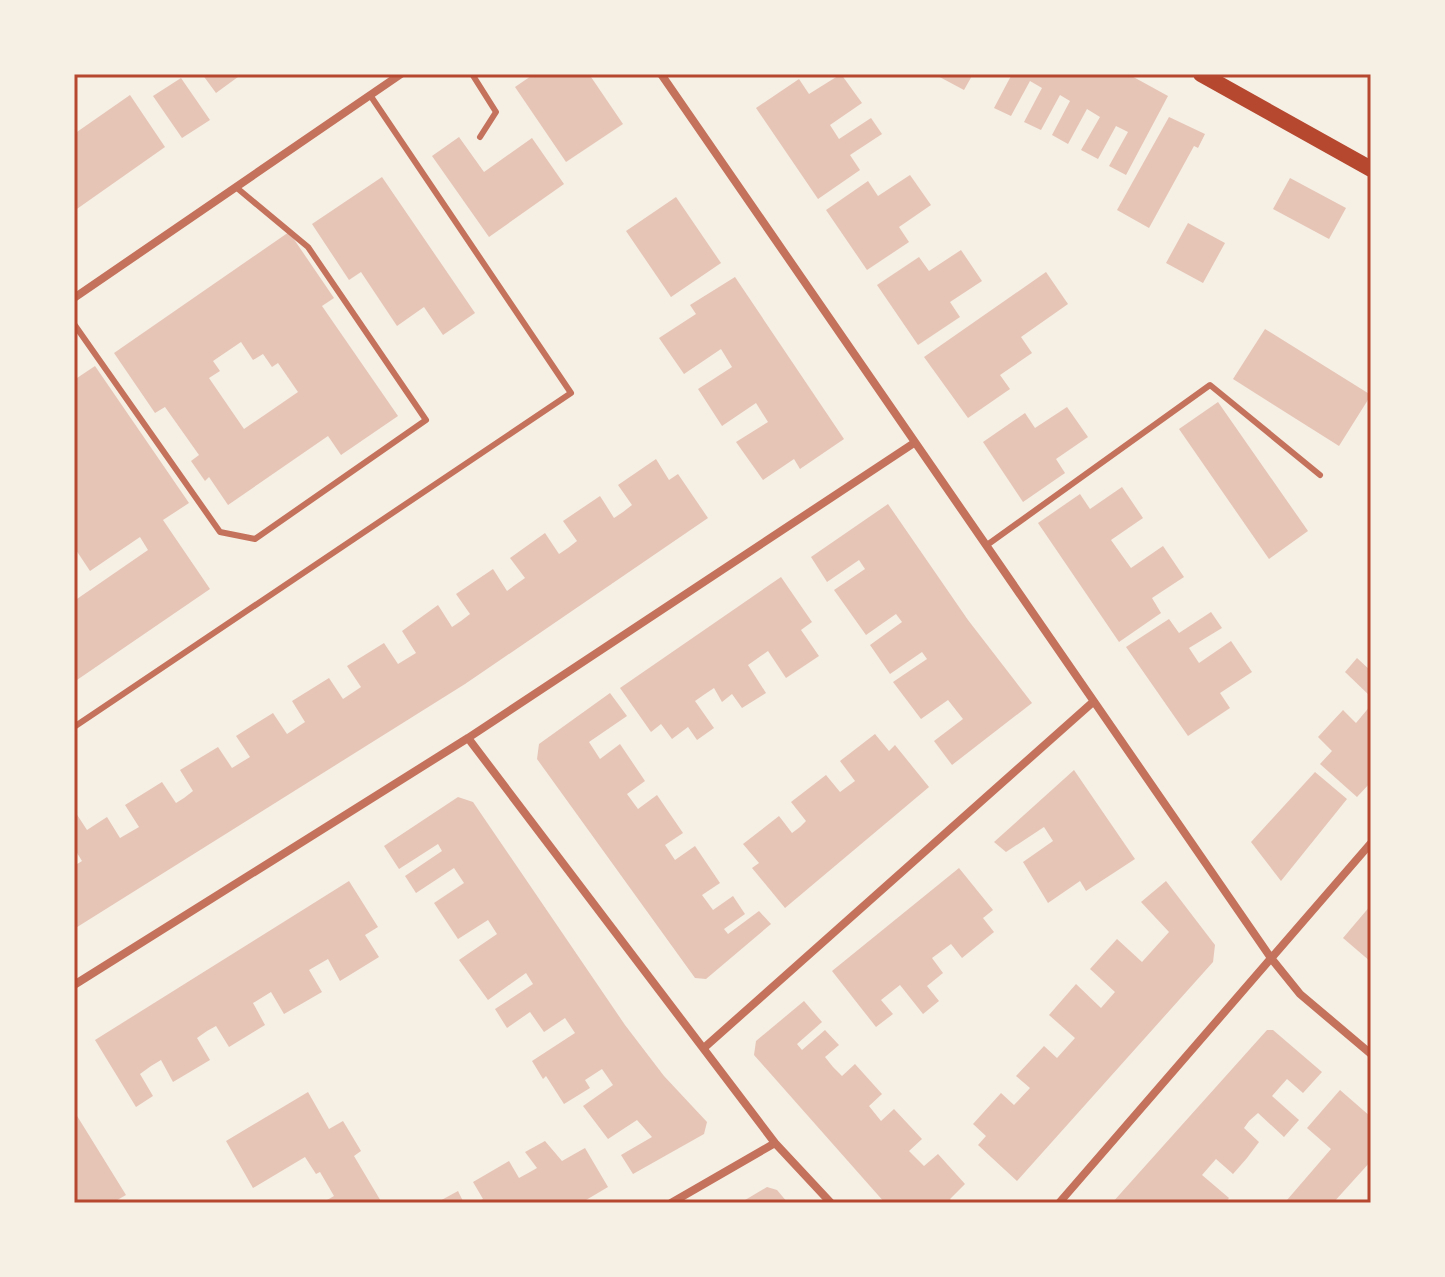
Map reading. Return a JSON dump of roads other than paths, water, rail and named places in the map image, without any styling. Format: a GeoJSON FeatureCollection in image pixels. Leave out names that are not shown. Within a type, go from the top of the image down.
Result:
{"type":"FeatureCollection","features":[{"type":"Feature","properties":{"kind":"main road"},"geometry":{"type":"LineString","coordinates":[[1201,74],[1371,169]]}},
{"type":"Feature","properties":{"kind":"street"},"geometry":{"type":"LineString","coordinates":[[74,298],[401,74]]}},
{"type":"Feature","properties":{"kind":"street"},"geometry":{"type":"LineString","coordinates":[[661,74],[1271,958],[1300,994],[1371,1054]]}},
{"type":"Feature","properties":{"kind":"street"},"geometry":{"type":"LineString","coordinates":[[74,985],[468,738],[914,443]]}},
{"type":"Feature","properties":{"kind":"street"},"geometry":{"type":"LineString","coordinates":[[705,1047],[1093,702]]}},
{"type":"Feature","properties":{"kind":"street"},"geometry":{"type":"LineString","coordinates":[[468,738],[775,1143],[831,1203]]}},
{"type":"Feature","properties":{"kind":"street"},"geometry":{"type":"LineString","coordinates":[[1059,1203],[1371,843]]}},
{"type":"Feature","properties":{"kind":"street"},"geometry":{"type":"LineString","coordinates":[[671,1203],[775,1143]]}},
{"type":"Feature","properties":{"kind":"lane"},"geometry":{"type":"LineString","coordinates":[[472,74],[496,112],[480,137]]}},
{"type":"Feature","properties":{"kind":"lane"},"geometry":{"type":"LineString","coordinates":[[74,727],[571,393],[370,95]]}},
{"type":"Feature","properties":{"kind":"lane"},"geometry":{"type":"LineString","coordinates":[[74,324],[220,532],[255,539],[426,420],[308,247],[237,188]]}},
{"type":"Feature","properties":{"kind":"lane"},"geometry":{"type":"LineString","coordinates":[[987,545],[1210,385],[1320,475]]}}]}
